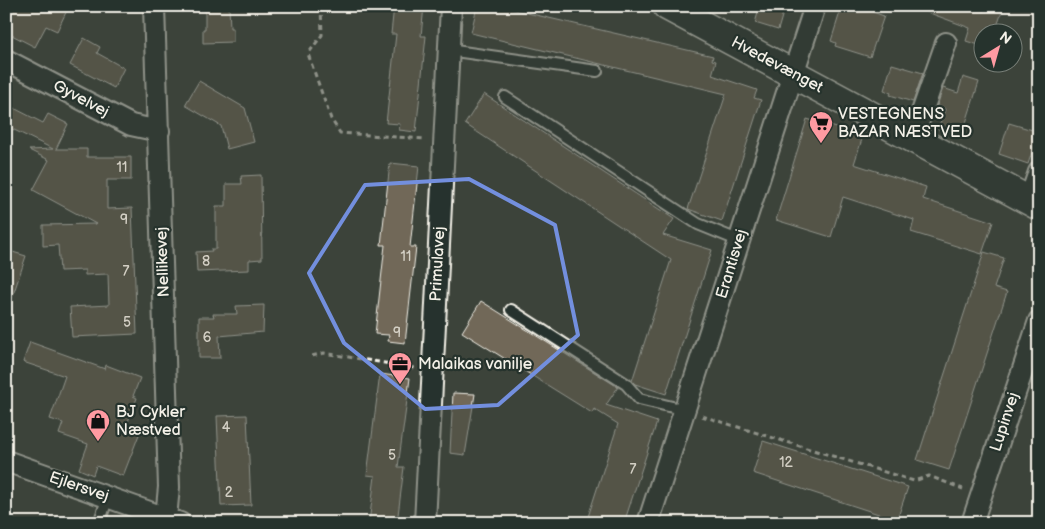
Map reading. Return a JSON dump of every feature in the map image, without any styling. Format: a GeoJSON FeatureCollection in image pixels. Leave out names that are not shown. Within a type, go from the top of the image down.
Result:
{"type":"FeatureCollection","features":[{"type":"Feature","properties":{"kind":"street","name":"Nellikevej"},"geometry":{"type":"LineString","coordinates":[[154,6],[170,487],[173,520]]}},
{"type":"Feature","properties":{"kind":"street","name":"Primulavej"},"geometry":{"type":"LineString","coordinates":[[425,523],[451,6]]}},
{"type":"Feature","properties":{"kind":"street","name":"Hvedevænget"},"geometry":{"type":"LineString","coordinates":[[667,6],[1034,203],[1039,172]]}},
{"type":"Feature","properties":{"kind":"street","name":"Erantisvej"},"geometry":{"type":"LineString","coordinates":[[648,523],[816,6]]}},
{"type":"Feature","properties":{"kind":"street"},"geometry":{"type":"LineString","coordinates":[[913,138],[946,43]]}},
{"type":"Feature","properties":{"kind":"street","name":"Gyvelvej"},"geometry":{"type":"LineString","coordinates":[[6,60],[131,125],[159,131]]}},
{"type":"Feature","properties":{"kind":"street","name":"Lupinvej"},"geometry":{"type":"LineString","coordinates":[[972,523],[1039,321]]}},
{"type":"Feature","properties":{"kind":"street","name":"Ejlersvej"},"geometry":{"type":"LineString","coordinates":[[6,461],[173,520]]}},
{"type":"Feature","properties":{"kind":"lane"},"geometry":{"type":"LineString","coordinates":[[448,50],[597,71]]}},
{"type":"Feature","properties":{"kind":"lane"},"geometry":{"type":"LineString","coordinates":[[505,97],[698,224],[740,241]]}},
{"type":"Feature","properties":{"kind":"lane"},"geometry":{"type":"LineString","coordinates":[[511,310],[626,384],[639,399],[685,410]]}},
{"type":"Feature","properties":{"kind":"lane"},"geometry":{"type":"LineString","coordinates":[[99,523],[108,497]]}},
{"type":"Feature","properties":{"kind":"path"},"geometry":{"type":"LineString","coordinates":[[321,6],[322,35],[308,54],[331,118],[340,134],[444,140]]}},
{"type":"Feature","properties":{"kind":"path"},"geometry":{"type":"LineString","coordinates":[[312,356],[324,353],[368,362],[433,370]]}},
{"type":"Feature","properties":{"kind":"path"},"geometry":{"type":"LineString","coordinates":[[685,410],[914,481],[929,476],[981,496]]}},
{"type":"Feature","properties":{"kind":"highlighted area"},"geometry":{"type":"Polygon","coordinates":[[[469,179],[555,225],[578,335],[498,405],[425,409],[344,343],[309,273],[365,185],[469,179]]]}},
{"type":"Feature","properties":{"kind":"building"},"geometry":{"type":"Polygon","coordinates":[[[6,6],[69,6],[57,31],[46,26],[35,47],[6,32],[6,6]]]}},
{"type":"Feature","properties":{"kind":"building"},"geometry":{"type":"Polygon","coordinates":[[[205,6],[229,6],[230,28],[233,28],[233,42],[203,43],[205,6]]]}},
{"type":"Feature","properties":{"kind":"building"},"geometry":{"type":"Polygon","coordinates":[[[394,6],[424,6],[421,36],[426,36],[416,132],[399,130],[400,124],[386,123],[396,34],[391,34],[394,6]]]}},
{"type":"Feature","properties":{"kind":"building"},"geometry":{"type":"Polygon","coordinates":[[[477,6],[497,6],[713,56],[712,60],[716,61],[712,75],[757,90],[754,98],[761,100],[722,221],[688,209],[726,94],[471,33],[477,6]]]}},
{"type":"Feature","properties":{"kind":"building"},"geometry":{"type":"Polygon","coordinates":[[[760,6],[785,6],[778,30],[755,23],[760,6]]]}},
{"type":"Feature","properties":{"kind":"building"},"geometry":{"type":"Polygon","coordinates":[[[842,6],[856,6],[884,16],[870,57],[835,46],[836,43],[831,41],[842,6]]]}},
{"type":"Feature","properties":{"kind":"building"},"geometry":{"type":"Polygon","coordinates":[[[916,6],[965,6],[976,10],[978,6],[982,6],[983,12],[985,6],[1004,6],[998,22],[972,22],[972,43],[966,41],[970,28],[916,8],[916,6]]]}},
{"type":"Feature","properties":{"kind":"building"},"geometry":{"type":"Polygon","coordinates":[[[84,38],[100,47],[97,53],[124,68],[114,88],[70,65],[84,38]]]}},
{"type":"Feature","properties":{"kind":"building"},"geometry":{"type":"Polygon","coordinates":[[[892,64],[923,73],[913,102],[890,95],[891,93],[884,90],[892,64]]]}},
{"type":"Feature","properties":{"kind":"building"},"geometry":{"type":"Polygon","coordinates":[[[963,77],[979,82],[964,129],[957,126],[954,134],[938,129],[945,109],[937,106],[943,88],[958,93],[963,77]]]}},
{"type":"Feature","properties":{"kind":"building"},"geometry":{"type":"Polygon","coordinates":[[[199,81],[245,108],[254,142],[227,149],[221,126],[185,105],[199,81]]]}},
{"type":"Feature","properties":{"kind":"building"},"geometry":{"type":"Polygon","coordinates":[[[484,94],[674,219],[663,235],[712,250],[666,394],[635,384],[632,381],[671,260],[465,124],[484,94]]]}},
{"type":"Feature","properties":{"kind":"building"},"geometry":{"type":"Polygon","coordinates":[[[6,104],[43,123],[48,114],[68,124],[56,149],[87,149],[87,157],[131,157],[131,180],[107,180],[107,209],[132,208],[137,334],[72,337],[70,307],[109,305],[108,274],[85,275],[85,270],[60,271],[58,245],[43,246],[43,225],[96,224],[33,190],[49,160],[29,150],[53,149],[6,126],[6,104]]]}},
{"type":"Feature","properties":{"kind":"building"},"geometry":{"type":"Polygon","coordinates":[[[807,119],[863,136],[854,164],[926,187],[923,199],[993,222],[982,254],[911,232],[914,220],[843,197],[831,237],[776,220],[807,119]]]}},
{"type":"Feature","properties":{"kind":"building"},"geometry":{"type":"Polygon","coordinates":[[[1009,123],[1039,132],[1028,164],[999,154],[1009,123]]]}},
{"type":"Feature","properties":{"kind":"building"},"geometry":{"type":"Polygon","coordinates":[[[390,163],[419,166],[410,247],[416,247],[405,343],[388,341],[389,335],[375,334],[385,245],[381,245],[390,163]]]}},
{"type":"Feature","properties":{"kind":"building"},"geometry":{"type":"Polygon","coordinates":[[[261,175],[262,259],[249,260],[249,270],[197,272],[196,252],[216,249],[216,206],[226,206],[226,184],[242,184],[241,176],[261,175]]]}},
{"type":"Feature","properties":{"kind":"building"},"geometry":{"type":"Polygon","coordinates":[[[6,250],[26,256],[9,307],[6,307],[6,250]]]}},
{"type":"Feature","properties":{"kind":"building"},"geometry":{"type":"Polygon","coordinates":[[[984,252],[1004,258],[994,288],[1007,292],[949,470],[917,460],[984,252]]]}},
{"type":"Feature","properties":{"kind":"building"},"geometry":{"type":"Polygon","coordinates":[[[481,301],[618,387],[606,405],[657,422],[624,523],[586,523],[618,424],[594,409],[592,413],[462,332],[481,301]]]}},
{"type":"Feature","properties":{"kind":"building"},"geometry":{"type":"Polygon","coordinates":[[[264,305],[263,332],[219,336],[220,358],[199,358],[199,317],[214,317],[213,314],[237,314],[236,306],[264,305]]]}},
{"type":"Feature","properties":{"kind":"building"},"geometry":{"type":"Polygon","coordinates":[[[30,342],[105,369],[106,365],[140,378],[133,396],[137,398],[126,427],[140,432],[123,476],[96,466],[93,475],[79,469],[88,444],[59,434],[63,423],[50,419],[65,376],[23,362],[30,342]]]}},
{"type":"Feature","properties":{"kind":"building"},"geometry":{"type":"Polygon","coordinates":[[[380,374],[410,378],[398,467],[404,467],[397,523],[369,523],[375,476],[367,475],[380,374]]]}},
{"type":"Feature","properties":{"kind":"building"},"geometry":{"type":"Polygon","coordinates":[[[453,393],[475,394],[465,455],[450,453],[453,393]]]}},
{"type":"Feature","properties":{"kind":"building"},"geometry":{"type":"Polygon","coordinates":[[[247,415],[251,505],[221,506],[217,416],[247,415]]]}},
{"type":"Feature","properties":{"kind":"building"},"geometry":{"type":"Polygon","coordinates":[[[763,441],[908,487],[897,520],[753,473],[763,441]]]}},
{"type":"Feature","properties":{"kind":"place","name":"VESTEGNENS BAZAR NÆSTVED"},"geometry":{"type":"Point","coordinates":[821,144]}},
{"type":"Feature","properties":{"kind":"place","name":"Malaikas vanilje"},"geometry":{"type":"Point","coordinates":[400,385]}},
{"type":"Feature","properties":{"kind":"place","name":"BJ Cykler Næstved"},"geometry":{"type":"Point","coordinates":[98,442]}}]}
